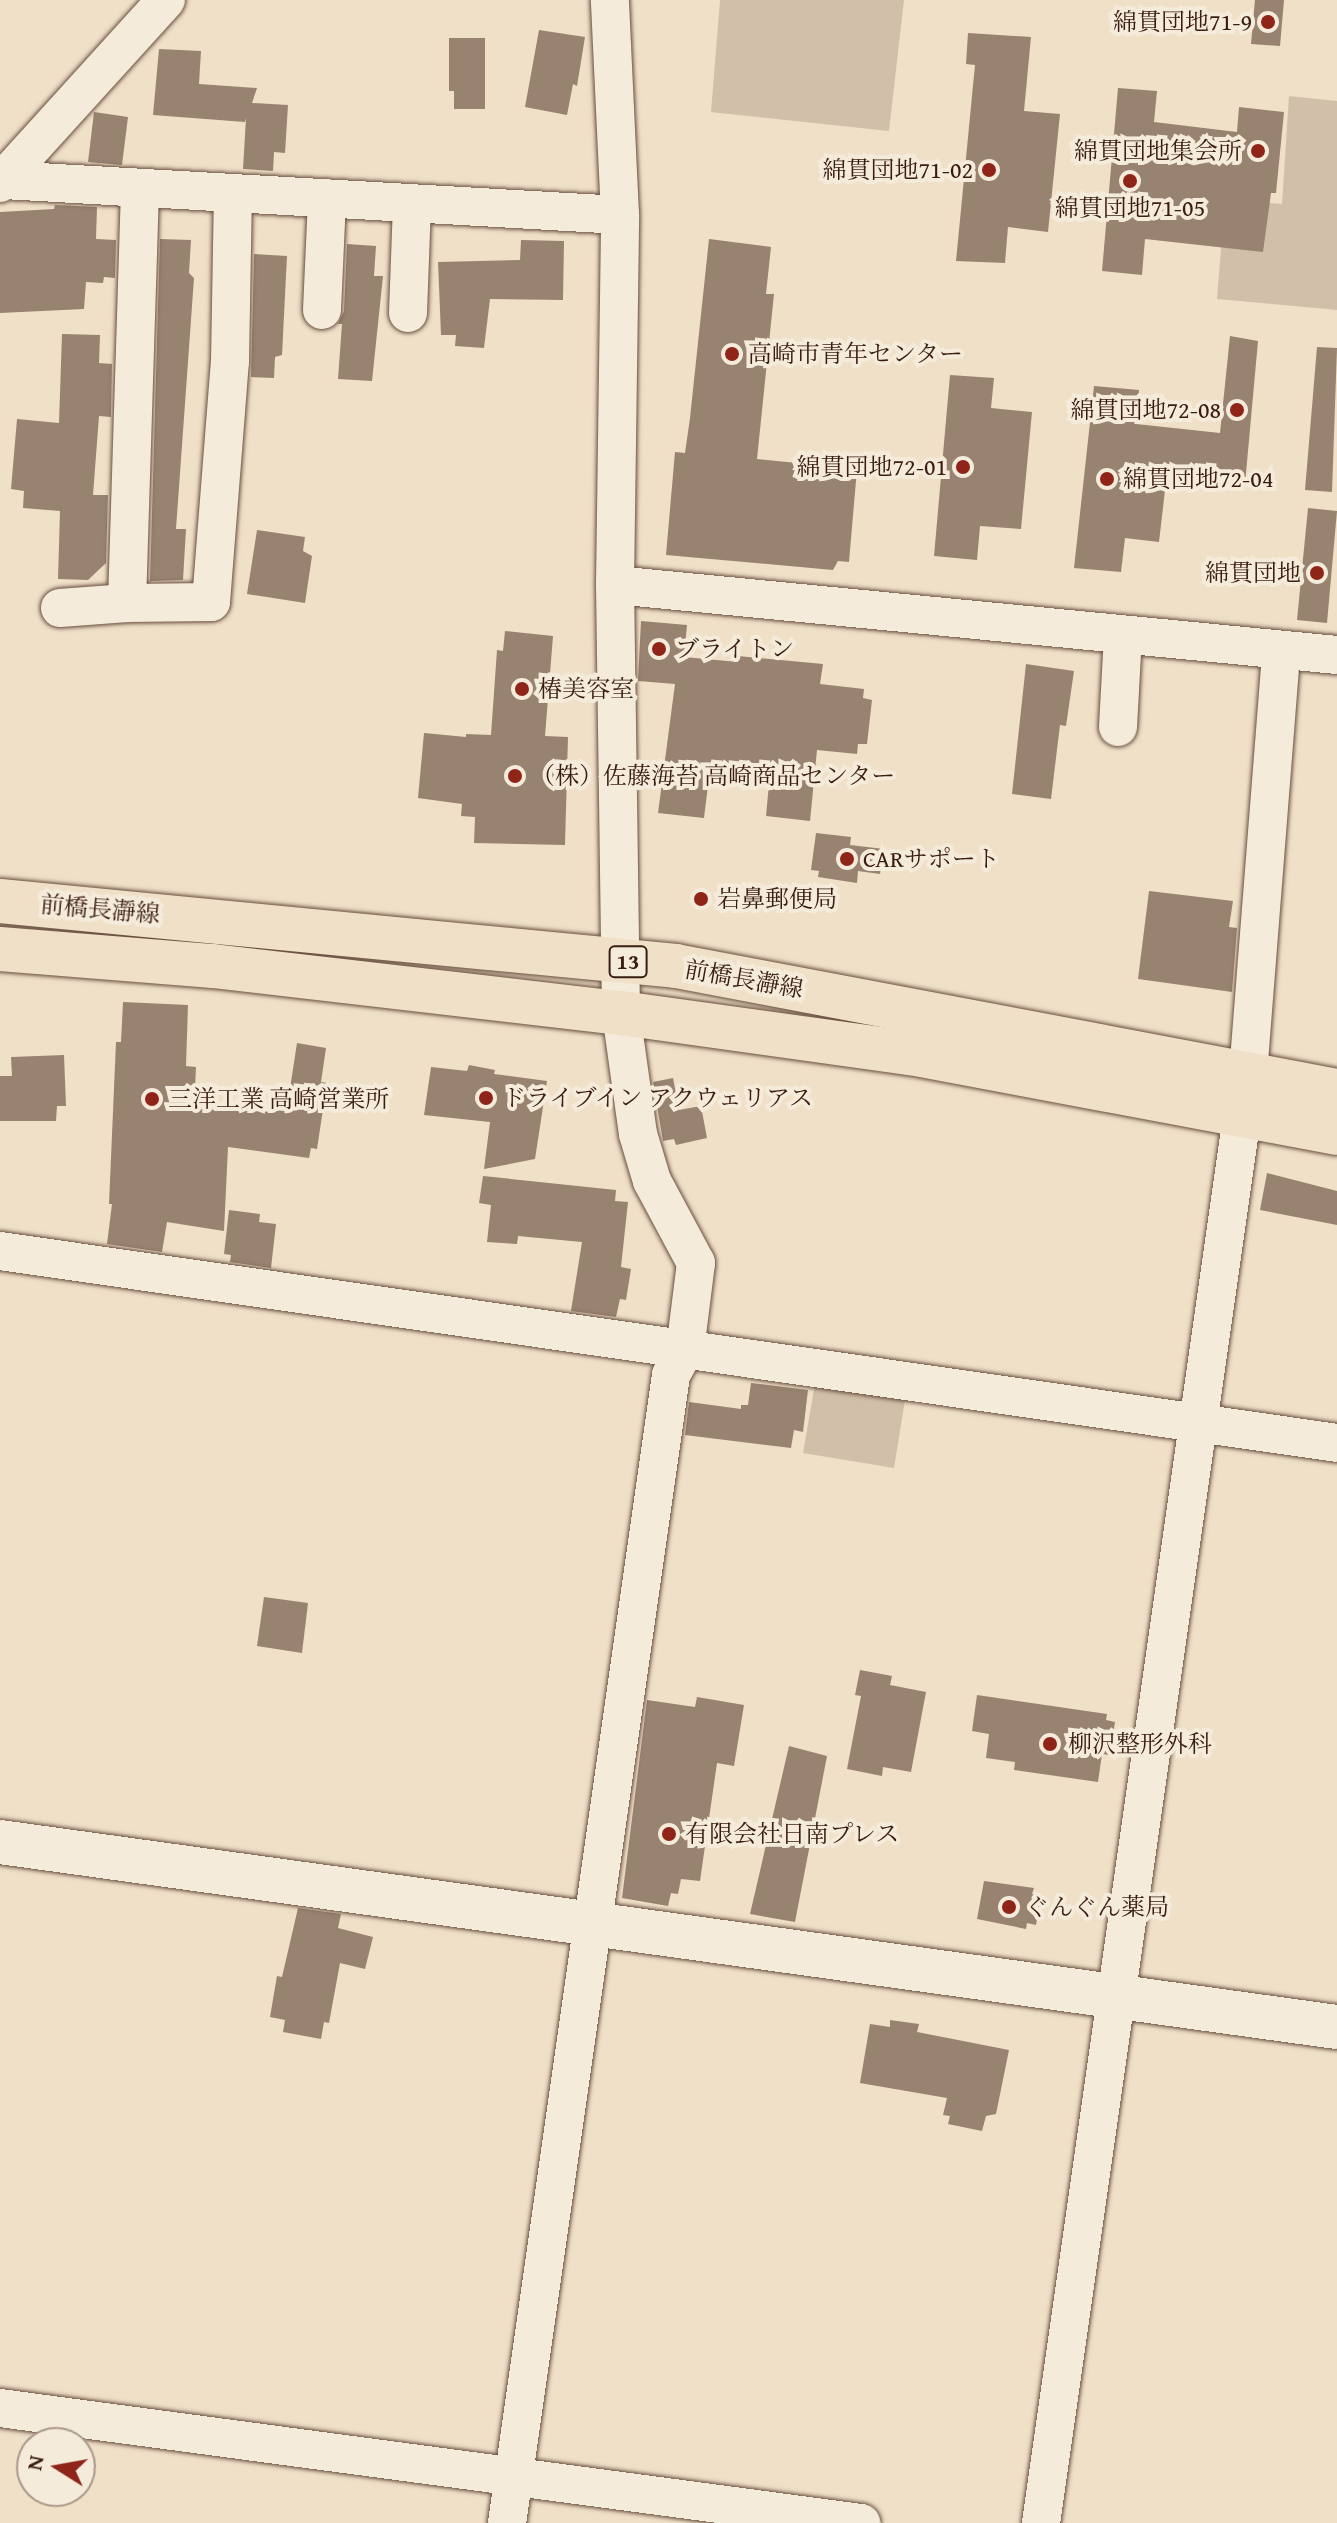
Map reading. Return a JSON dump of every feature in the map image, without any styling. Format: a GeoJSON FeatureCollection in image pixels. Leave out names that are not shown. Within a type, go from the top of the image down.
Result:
{"type":"FeatureCollection","features":[{"type":"Feature","properties":{"kind":"main road","name":"前橋長瀞線"},"geometry":{"type":"LineString","coordinates":[[0,901],[676,966],[1245,1095],[1337,1133]]}},
{"type":"Feature","properties":{"kind":"main road","name":"前橋長瀞線"},"geometry":{"type":"LineString","coordinates":[[0,949],[213,966],[621,1013],[1245,1095],[1337,1091]]}},
{"type":"Feature","properties":{"kind":"street"},"geometry":{"type":"LineString","coordinates":[[2,182],[166,0]]}},
{"type":"Feature","properties":{"kind":"street"},"geometry":{"type":"LineString","coordinates":[[507,2523],[671,1375],[685,1350],[696,1263],[652,1181],[638,1134],[621,1013],[615,585],[620,215],[610,0]]}},
{"type":"Feature","properties":{"kind":"street"},"geometry":{"type":"LineString","coordinates":[[2,182],[620,215]]}},
{"type":"Feature","properties":{"kind":"street"},"geometry":{"type":"LineString","coordinates":[[127,603],[140,188]]}},
{"type":"Feature","properties":{"kind":"street"},"geometry":{"type":"LineString","coordinates":[[60,608],[211,602],[230,362],[233,193]]}},
{"type":"Feature","properties":{"kind":"street"},"geometry":{"type":"LineString","coordinates":[[322,310],[327,198]]}},
{"type":"Feature","properties":{"kind":"street"},"geometry":{"type":"LineString","coordinates":[[408,313],[412,203]]}},
{"type":"Feature","properties":{"kind":"street"},"geometry":{"type":"LineString","coordinates":[[615,585],[1337,655]]}},
{"type":"Feature","properties":{"kind":"street"},"geometry":{"type":"LineString","coordinates":[[1118,727],[1123,635]]}},
{"type":"Feature","properties":{"kind":"street"},"geometry":{"type":"LineString","coordinates":[[1041,2523],[1245,1095],[1281,650]]}},
{"type":"Feature","properties":{"kind":"street"},"geometry":{"type":"LineString","coordinates":[[0,1251],[1337,1443]]}},
{"type":"Feature","properties":{"kind":"street"},"geometry":{"type":"LineString","coordinates":[[0,1842],[1337,2027]]}},
{"type":"Feature","properties":{"kind":"street"},"geometry":{"type":"LineString","coordinates":[[0,2408],[514,2474],[861,2523]]}},
{"type":"Feature","properties":{"kind":"shaded area"},"geometry":{"type":"Polygon","coordinates":[[[720,0],[904,0],[889,131],[711,112],[720,0]]]}},
{"type":"Feature","properties":{"kind":"shaded area"},"geometry":{"type":"Polygon","coordinates":[[[1289,96],[1337,101],[1337,310],[1217,299],[1225,199],[1282,204],[1289,96]]]}},
{"type":"Feature","properties":{"kind":"shaded area"},"geometry":{"type":"Polygon","coordinates":[[[815,1384],[905,1400],[894,1468],[803,1453],[815,1384]]]}},
{"type":"Feature","properties":{"kind":"building","name":"綿貫団地71-9"},"geometry":{"type":"Polygon","coordinates":[[[1255,0],[1284,0],[1280,46],[1251,44],[1255,0]]]}},
{"type":"Feature","properties":{"kind":"building"},"geometry":{"type":"Polygon","coordinates":[[[539,30],[585,37],[577,86],[573,84],[567,115],[525,107],[539,30]]]}},
{"type":"Feature","properties":{"kind":"building"},"geometry":{"type":"Polygon","coordinates":[[[968,33],[1031,37],[1024,111],[1060,114],[1048,232],[1008,227],[1005,263],[956,261],[975,65],[966,64],[968,33]]]}},
{"type":"Feature","properties":{"kind":"building"},"geometry":{"type":"Polygon","coordinates":[[[449,38],[485,38],[485,109],[454,109],[454,91],[449,91],[449,38]]]}},
{"type":"Feature","properties":{"kind":"building"},"geometry":{"type":"Polygon","coordinates":[[[159,49],[201,51],[199,84],[257,88],[252,103],[288,105],[285,153],[274,152],[273,171],[243,169],[246,118],[245,122],[153,115],[159,49]]]}},
{"type":"Feature","properties":{"kind":"building"},"geometry":{"type":"Polygon","coordinates":[[[1118,88],[1157,91],[1154,122],[1237,132],[1239,107],[1284,112],[1276,193],[1271,193],[1263,252],[1145,239],[1142,275],[1102,271],[1118,88]]]}},
{"type":"Feature","properties":{"kind":"building"},"geometry":{"type":"Polygon","coordinates":[[[94,112],[128,117],[122,165],[88,162],[94,112]]]}},
{"type":"Feature","properties":{"kind":"building"},"geometry":{"type":"Polygon","coordinates":[[[55,205],[97,207],[96,239],[116,240],[115,278],[104,277],[103,283],[86,282],[84,309],[0,313],[0,212],[54,209],[55,205]]]}},
{"type":"Feature","properties":{"kind":"building"},"geometry":{"type":"Polygon","coordinates":[[[160,239],[191,240],[189,273],[194,278],[176,529],[186,529],[183,580],[150,581],[160,239]]]}},
{"type":"Feature","properties":{"kind":"building"},"geometry":{"type":"Polygon","coordinates":[[[709,239],[771,247],[766,294],[774,294],[757,459],[857,469],[849,562],[838,561],[833,570],[666,555],[675,452],[685,453],[690,418],[709,239]]]}},
{"type":"Feature","properties":{"kind":"building"},"geometry":{"type":"Polygon","coordinates":[[[521,240],[564,241],[563,300],[490,299],[484,348],[455,346],[456,335],[441,335],[438,262],[520,260],[521,240]]]}},
{"type":"Feature","properties":{"kind":"building"},"geometry":{"type":"Polygon","coordinates":[[[347,244],[376,246],[374,276],[383,276],[372,381],[338,379],[342,324],[338,324],[344,311],[347,244]]]}},
{"type":"Feature","properties":{"kind":"building"},"geometry":{"type":"Polygon","coordinates":[[[254,254],[287,256],[282,355],[275,357],[274,378],[251,377],[254,254]]]}},
{"type":"Feature","properties":{"kind":"building"},"geometry":{"type":"Polygon","coordinates":[[[62,334],[100,335],[99,363],[112,364],[111,417],[99,416],[93,495],[108,495],[106,563],[88,580],[58,579],[60,511],[23,508],[24,491],[11,489],[17,419],[59,423],[62,334]]]}},
{"type":"Feature","properties":{"kind":"building"},"geometry":{"type":"Polygon","coordinates":[[[1230,336],[1258,341],[1245,484],[1167,473],[1159,542],[1125,538],[1121,572],[1074,568],[1094,386],[1139,390],[1136,424],[1220,433],[1230,336]]]}},
{"type":"Feature","properties":{"kind":"building"},"geometry":{"type":"Polygon","coordinates":[[[1317,347],[1337,348],[1332,492],[1305,490],[1317,347]]]}},
{"type":"Feature","properties":{"kind":"building","name":"綿貫団地72-01"},"geometry":{"type":"Polygon","coordinates":[[[950,375],[994,378],[991,408],[1032,412],[1021,529],[980,526],[977,560],[934,556],[950,375]]]}},
{"type":"Feature","properties":{"kind":"building","name":"綿貫団地"},"geometry":{"type":"Polygon","coordinates":[[[1308,508],[1337,511],[1327,623],[1297,620],[1308,508]]]}},
{"type":"Feature","properties":{"kind":"building"},"geometry":{"type":"Polygon","coordinates":[[[257,530],[305,537],[303,551],[312,556],[305,603],[247,594],[257,530]]]}},
{"type":"Feature","properties":{"kind":"building"},"geometry":{"type":"Polygon","coordinates":[[[641,621],[687,625],[684,657],[738,662],[738,656],[823,664],[820,684],[864,689],[863,698],[872,700],[867,744],[858,744],[857,754],[817,750],[810,821],[766,816],[770,773],[711,761],[704,818],[658,813],[675,684],[638,681],[641,621]]]}},
{"type":"Feature","properties":{"kind":"building"},"geometry":{"type":"Polygon","coordinates":[[[505,631],[553,636],[545,736],[568,737],[565,845],[474,843],[475,817],[461,816],[462,804],[418,798],[424,733],[466,737],[466,734],[491,735],[497,650],[503,651],[505,631]]]}},
{"type":"Feature","properties":{"kind":"building"},"geometry":{"type":"Polygon","coordinates":[[[1026,664],[1074,671],[1066,726],[1060,725],[1051,799],[1012,794],[1026,664]]]}},
{"type":"Feature","properties":{"kind":"building","name":"CARサポート"},"geometry":{"type":"Polygon","coordinates":[[[816,833],[851,837],[850,845],[884,849],[880,874],[858,871],[857,883],[818,877],[819,871],[811,870],[816,833]]]}},
{"type":"Feature","properties":{"kind":"building"},"geometry":{"type":"Polygon","coordinates":[[[1149,891],[1233,901],[1229,927],[1237,928],[1232,992],[1138,979],[1149,891]]]}},
{"type":"Feature","properties":{"kind":"building","name":"三洋工業 高崎営業所"},"geometry":{"type":"Polygon","coordinates":[[[123,1002],[188,1005],[186,1066],[196,1067],[194,1109],[276,1112],[278,1100],[284,1101],[285,1094],[289,1095],[297,1043],[326,1048],[321,1082],[327,1083],[317,1149],[311,1148],[309,1158],[228,1147],[224,1231],[167,1222],[162,1252],[107,1244],[112,1204],[109,1204],[116,1042],[121,1042],[123,1002]]]}},
{"type":"Feature","properties":{"kind":"building"},"geometry":{"type":"Polygon","coordinates":[[[64,1055],[66,1106],[57,1106],[56,1121],[0,1121],[0,1076],[12,1076],[11,1057],[64,1055]]]}},
{"type":"Feature","properties":{"kind":"building","name":"ドライブイン アクウェリアス"},"geometry":{"type":"Polygon","coordinates":[[[469,1065],[495,1070],[494,1074],[547,1081],[535,1159],[484,1169],[490,1122],[424,1115],[431,1067],[467,1071],[469,1065]]]}},
{"type":"Feature","properties":{"kind":"building"},"geometry":{"type":"Polygon","coordinates":[[[673,1078],[679,1110],[701,1106],[707,1138],[676,1145],[674,1139],[663,1141],[653,1082],[673,1078]]]}},
{"type":"Feature","properties":{"kind":"building"},"geometry":{"type":"Polygon","coordinates":[[[1267,1173],[1337,1191],[1337,1225],[1260,1210],[1267,1173]]]}},
{"type":"Feature","properties":{"kind":"building"},"geometry":{"type":"Polygon","coordinates":[[[483,1176],[616,1190],[615,1201],[628,1202],[621,1267],[631,1269],[626,1300],[620,1299],[616,1317],[571,1311],[582,1242],[518,1236],[517,1244],[487,1242],[491,1205],[479,1203],[483,1176]]]}},
{"type":"Feature","properties":{"kind":"building"},"geometry":{"type":"Polygon","coordinates":[[[229,1210],[260,1214],[259,1222],[276,1224],[271,1268],[230,1262],[231,1255],[224,1254],[229,1210]]]}},
{"type":"Feature","properties":{"kind":"building"},"geometry":{"type":"Polygon","coordinates":[[[751,1383],[808,1390],[803,1432],[794,1430],[791,1448],[685,1435],[689,1402],[741,1409],[741,1405],[748,1405],[751,1383]]]}},
{"type":"Feature","properties":{"kind":"building"},"geometry":{"type":"Polygon","coordinates":[[[264,1597],[308,1603],[302,1653],[257,1646],[264,1597]]]}},
{"type":"Feature","properties":{"kind":"building"},"geometry":{"type":"Polygon","coordinates":[[[860,1670],[892,1676],[890,1685],[926,1692],[911,1772],[883,1767],[882,1776],[847,1769],[861,1696],[855,1695],[860,1670]]]}},
{"type":"Feature","properties":{"kind":"building","name":"柳沢整形外科"},"geometry":{"type":"Polygon","coordinates":[[[977,1695],[1107,1714],[1106,1720],[1115,1722],[1110,1755],[1102,1754],[1098,1782],[1014,1770],[1015,1762],[986,1758],[989,1734],[972,1731],[977,1695]]]}},
{"type":"Feature","properties":{"kind":"building"},"geometry":{"type":"Polygon","coordinates":[[[697,1697],[744,1705],[734,1766],[717,1763],[700,1881],[681,1879],[678,1894],[671,1893],[668,1906],[622,1898],[647,1700],[695,1707],[697,1697]]]}},
{"type":"Feature","properties":{"kind":"building"},"geometry":{"type":"Polygon","coordinates":[[[789,1746],[827,1756],[795,1922],[750,1914],[789,1746]]]}},
{"type":"Feature","properties":{"kind":"building","name":"ぐんぐん薬局"},"geometry":{"type":"Polygon","coordinates":[[[984,1881],[1034,1888],[1032,1894],[1041,1895],[1036,1925],[1027,1923],[1026,1929],[977,1919],[984,1881]]]}},
{"type":"Feature","properties":{"kind":"building"},"geometry":{"type":"Polygon","coordinates":[[[298,1908],[341,1914],[338,1928],[373,1937],[365,1969],[340,1963],[329,2023],[324,2022],[321,2039],[283,2032],[285,2020],[270,2017],[277,1976],[282,1977],[298,1908]]]}},
{"type":"Feature","properties":{"kind":"building"},"geometry":{"type":"Polygon","coordinates":[[[890,2020],[919,2024],[917,2032],[1009,2050],[996,2114],[986,2116],[982,2131],[948,2124],[950,2116],[943,2115],[947,2098],[860,2083],[870,2024],[890,2027],[890,2020]]]}},
{"type":"Feature","properties":{"kind":"place","name":"綿貫団地71-9"},"geometry":{"type":"Point","coordinates":[1268,22]}},
{"type":"Feature","properties":{"kind":"place","name":"綿貫団地集会所"},"geometry":{"type":"Point","coordinates":[1258,151]}},
{"type":"Feature","properties":{"kind":"place","name":"綿貫団地71-02"},"geometry":{"type":"Point","coordinates":[989,170]}},
{"type":"Feature","properties":{"kind":"place","name":"綿貫団地71-05"},"geometry":{"type":"Point","coordinates":[1130,181]}},
{"type":"Feature","properties":{"kind":"place","name":"高崎市青年センター"},"geometry":{"type":"Point","coordinates":[732,354]}},
{"type":"Feature","properties":{"kind":"place","name":"綿貫団地72-08"},"geometry":{"type":"Point","coordinates":[1237,410]}},
{"type":"Feature","properties":{"kind":"place","name":"綿貫団地72-01"},"geometry":{"type":"Point","coordinates":[963,467]}},
{"type":"Feature","properties":{"kind":"place","name":"綿貫団地72-04"},"geometry":{"type":"Point","coordinates":[1107,479]}},
{"type":"Feature","properties":{"kind":"place","name":"綿貫団地"},"geometry":{"type":"Point","coordinates":[1317,573]}},
{"type":"Feature","properties":{"kind":"place","name":"ブライトン"},"geometry":{"type":"Point","coordinates":[659,649]}},
{"type":"Feature","properties":{"kind":"place","name":"椿美容室"},"geometry":{"type":"Point","coordinates":[522,689]}},
{"type":"Feature","properties":{"kind":"place","name":"（株）佐藤海苔 高崎商品センター"},"geometry":{"type":"Point","coordinates":[515,776]}},
{"type":"Feature","properties":{"kind":"place","name":"CARサポート"},"geometry":{"type":"Point","coordinates":[847,859]}},
{"type":"Feature","properties":{"kind":"place","name":"岩鼻郵便局"},"geometry":{"type":"Point","coordinates":[701,899]}},
{"type":"Feature","properties":{"kind":"place","name":"ドライブイン アクウェリアス"},"geometry":{"type":"Point","coordinates":[486,1098]}},
{"type":"Feature","properties":{"kind":"place","name":"三洋工業 高崎営業所"},"geometry":{"type":"Point","coordinates":[152,1099]}},
{"type":"Feature","properties":{"kind":"place","name":"柳沢整形外科"},"geometry":{"type":"Point","coordinates":[1050,1744]}},
{"type":"Feature","properties":{"kind":"place","name":"有限会社日南プレス"},"geometry":{"type":"Point","coordinates":[669,1834]}},
{"type":"Feature","properties":{"kind":"place","name":"ぐんぐん薬局"},"geometry":{"type":"Point","coordinates":[1009,1907]}}]}
